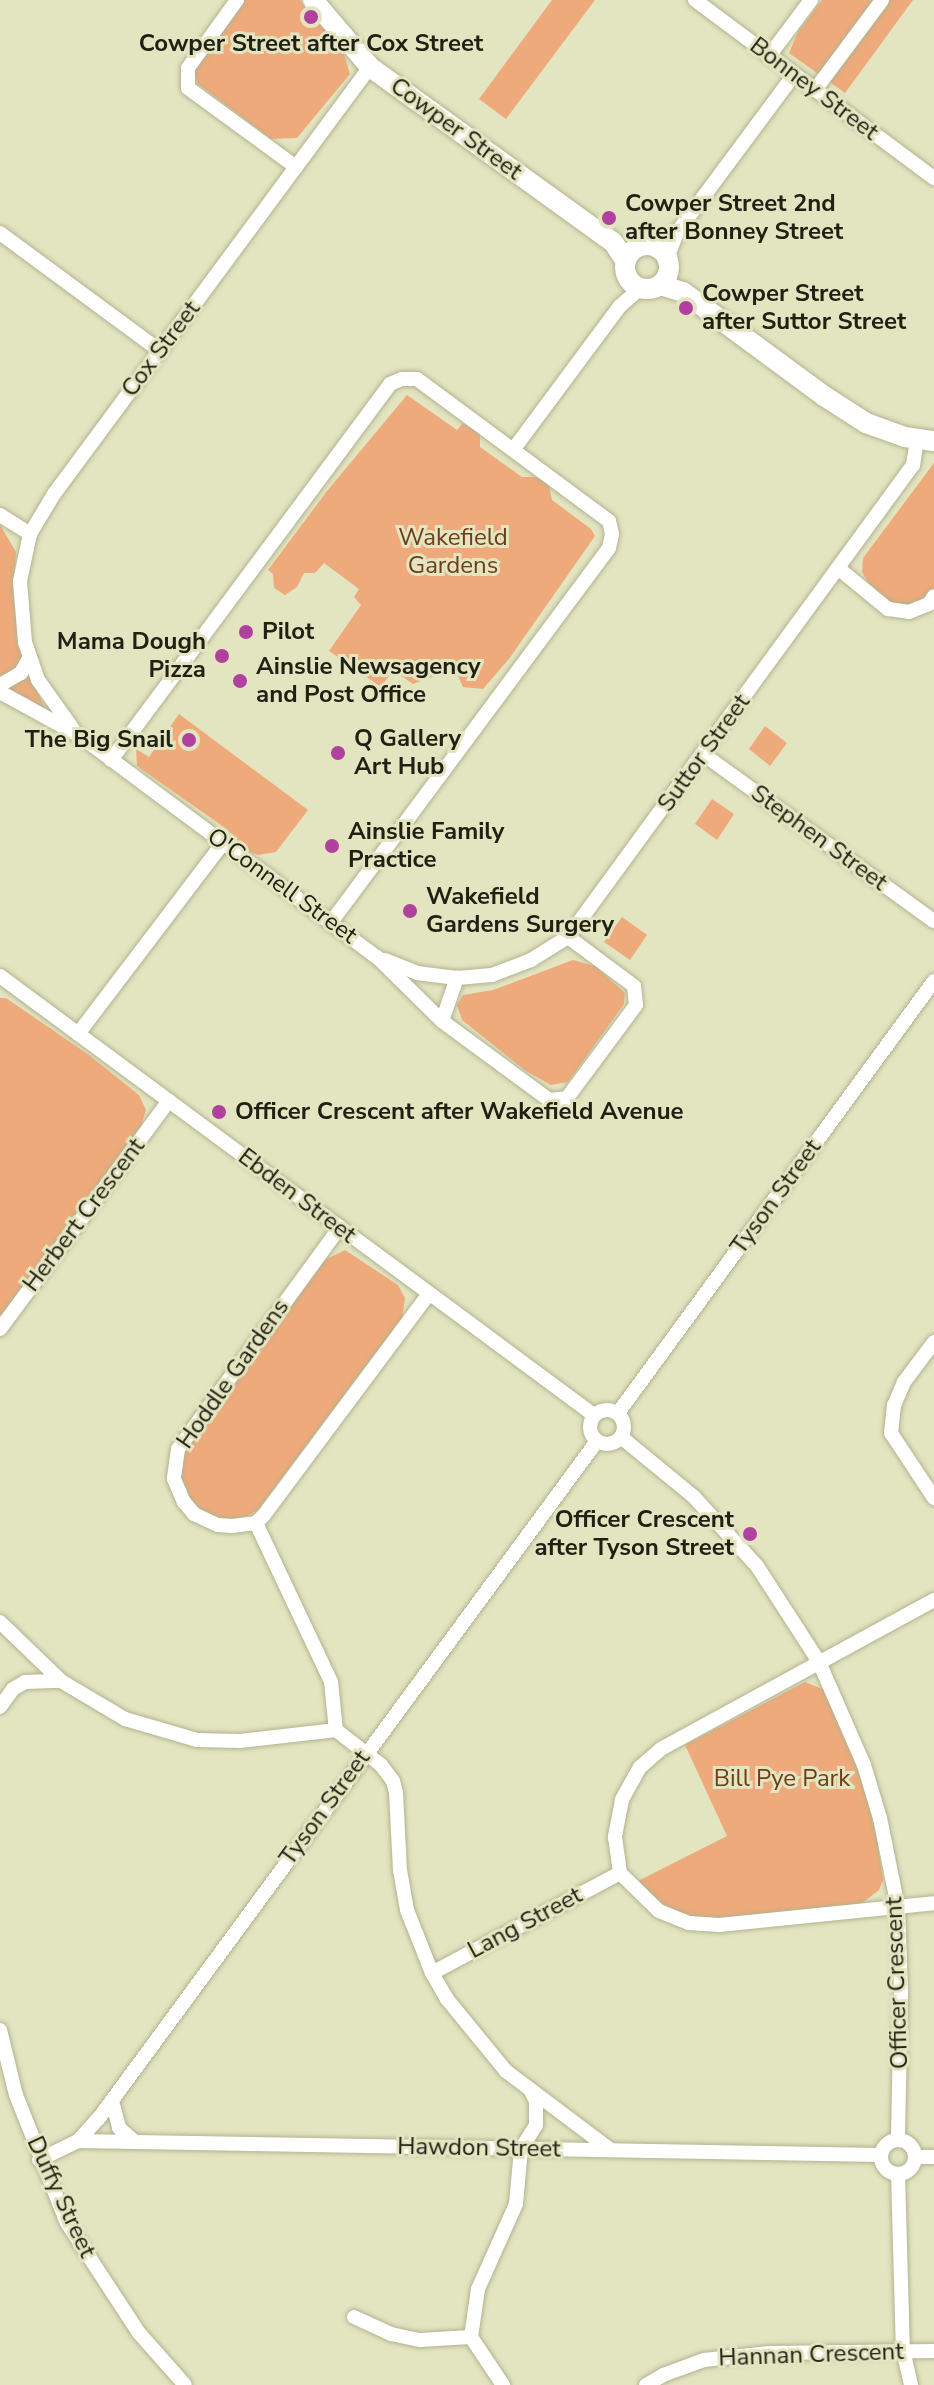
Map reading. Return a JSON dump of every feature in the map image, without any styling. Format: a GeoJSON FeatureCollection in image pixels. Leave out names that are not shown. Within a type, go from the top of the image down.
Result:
{"type":"FeatureCollection","features":[{"type":"Feature","properties":{"kind":"street"},"geometry":{"type":"LineString","coordinates":[[237,0],[188,68],[188,88],[296,167]]}},
{"type":"Feature","properties":{"kind":"street","name":"Cowper Street"},"geometry":{"type":"LineString","coordinates":[[313,0],[370,67],[648,266]]}},
{"type":"Feature","properties":{"kind":"street","name":"Bonney Street"},"geometry":{"type":"LineString","coordinates":[[695,0],[934,178]]}},
{"type":"Feature","properties":{"kind":"street"},"geometry":{"type":"LineString","coordinates":[[769,56],[811,0]]}},
{"type":"Feature","properties":{"kind":"street"},"geometry":{"type":"LineString","coordinates":[[815,90],[882,0]]}},
{"type":"Feature","properties":{"kind":"street","name":"Cox Street"},"geometry":{"type":"LineString","coordinates":[[80,736],[54,706],[25,642],[20,581],[30,534],[54,494],[370,67]]}},
{"type":"Feature","properties":{"kind":"street"},"geometry":{"type":"LineString","coordinates":[[513,450],[794,75]]}},
{"type":"Feature","properties":{"kind":"street"},"geometry":{"type":"LineString","coordinates":[[0,233],[160,351]]}},
{"type":"Feature","properties":{"kind":"street"},"geometry":{"type":"LineString","coordinates":[[648,266],[855,416],[926,440]]}},
{"type":"Feature","properties":{"kind":"street"},"geometry":{"type":"LineString","coordinates":[[111,760],[390,384],[402,379],[417,379],[609,521],[612,534],[609,548],[331,922]]}},
{"type":"Feature","properties":{"kind":"street","name":"Suttor Street"},"geometry":{"type":"LineString","coordinates":[[377,957],[417,973],[457,978],[492,975],[531,960],[568,937],[913,465],[926,440]]}},
{"type":"Feature","properties":{"kind":"street"},"geometry":{"type":"LineString","coordinates":[[0,515],[30,534]]}},
{"type":"Feature","properties":{"kind":"street"},"geometry":{"type":"LineString","coordinates":[[838,568],[888,609],[909,612],[929,604],[934,596]]}},
{"type":"Feature","properties":{"kind":"street"},"geometry":{"type":"LineString","coordinates":[[0,685],[21,673],[30,657]]}},
{"type":"Feature","properties":{"kind":"street","name":"O'Connell Street"},"geometry":{"type":"LineString","coordinates":[[0,692],[80,736],[331,922],[377,957],[442,1021],[549,1100],[567,1098],[636,1005],[634,986],[568,937]]}},
{"type":"Feature","properties":{"kind":"street","name":"Stephen Street"},"geometry":{"type":"LineString","coordinates":[[703,754],[934,921]]}},
{"type":"Feature","properties":{"kind":"street"},"geometry":{"type":"LineString","coordinates":[[78,1034],[223,843]]}},
{"type":"Feature","properties":{"kind":"street","name":"Ebden Street"},"geometry":{"type":"LineString","coordinates":[[0,976],[594,1415]]}},
{"type":"Feature","properties":{"kind":"street"},"geometry":{"type":"LineString","coordinates":[[442,1021],[457,978]]}},
{"type":"Feature","properties":{"kind":"street","name":"Tyson Street"},"geometry":{"type":"LineString","coordinates":[[618,1413],[934,981]]}},
{"type":"Feature","properties":{"kind":"street","name":"Herbert Crescent"},"geometry":{"type":"LineString","coordinates":[[0,1329],[169,1101]]}},
{"type":"Feature","properties":{"kind":"street","name":"Hoddle Gardens"},"geometry":{"type":"LineString","coordinates":[[256,1523],[218,1525],[194,1514],[178,1490],[174,1460],[185,1435],[340,1227]]}},
{"type":"Feature","properties":{"kind":"street"},"geometry":{"type":"LineString","coordinates":[[336,1730],[331,1682],[256,1523],[429,1294]]}},
{"type":"Feature","properties":{"kind":"street"},"geometry":{"type":"LineString","coordinates":[[934,1342],[904,1382],[894,1405],[891,1433],[934,1498]]}},
{"type":"Feature","properties":{"kind":"street"},"geometry":{"type":"LineString","coordinates":[[605,1410],[618,1413],[625,1428],[621,1437],[612,1444],[597,1441],[590,1429],[594,1415],[605,1410]]}},
{"type":"Feature","properties":{"kind":"street","name":"Officer Crescent"},"geometry":{"type":"LineString","coordinates":[[621,1437],[694,1497],[757,1566],[824,1659],[864,1765],[880,1818],[898,1907],[901,1992],[898,2139]]}},
{"type":"Feature","properties":{"kind":"street","name":"Tyson Street"},"geometry":{"type":"LineString","coordinates":[[39,2160],[78,2141],[112,2101],[597,1441]]}},
{"type":"Feature","properties":{"kind":"street"},"geometry":{"type":"LineString","coordinates":[[934,1600],[661,1749],[640,1767],[622,1800],[615,1837],[620,1873],[659,1911],[689,1923],[719,1925],[934,1903]]}},
{"type":"Feature","properties":{"kind":"street"},"geometry":{"type":"LineString","coordinates":[[0,1622],[61,1681],[125,1719],[197,1740],[240,1741],[336,1730],[381,1765],[393,1781],[407,1910],[432,1973],[473,2034],[506,2071],[611,2150]]}},
{"type":"Feature","properties":{"kind":"street"},"geometry":{"type":"LineString","coordinates":[[0,1707],[13,1689],[25,1682],[43,1679],[61,1681]]}},
{"type":"Feature","properties":{"kind":"street","name":"Lang Street"},"geometry":{"type":"LineString","coordinates":[[432,1973],[620,1873]]}},
{"type":"Feature","properties":{"kind":"street","name":"Duffy Street"},"geometry":{"type":"LineString","coordinates":[[0,2030],[16,2095],[39,2160],[84,2253],[139,2333],[185,2385]]}},
{"type":"Feature","properties":{"kind":"street"},"geometry":{"type":"LineString","coordinates":[[503,2385],[471,2337],[478,2289],[516,2204],[521,2149],[537,2121],[536,2101],[529,2088]]}},
{"type":"Feature","properties":{"kind":"street"},"geometry":{"type":"LineString","coordinates":[[112,2101],[119,2128],[135,2142]]}},
{"type":"Feature","properties":{"kind":"street"},"geometry":{"type":"LineString","coordinates":[[898,2139],[911,2146],[915,2157],[910,2169],[898,2174],[885,2169],[880,2155],[886,2144],[898,2139]]}},
{"type":"Feature","properties":{"kind":"street","name":"Hawdon Street"},"geometry":{"type":"LineString","coordinates":[[78,2141],[880,2155]]}},
{"type":"Feature","properties":{"kind":"street"},"geometry":{"type":"LineString","coordinates":[[915,2157],[934,2157]]}},
{"type":"Feature","properties":{"kind":"street"},"geometry":{"type":"LineString","coordinates":[[898,2174],[903,2350],[911,2385]]}},
{"type":"Feature","properties":{"kind":"street"},"geometry":{"type":"LineString","coordinates":[[354,2317],[391,2334],[420,2340],[471,2337]]}},
{"type":"Feature","properties":{"kind":"street","name":"Hannan Crescent"},"geometry":{"type":"LineString","coordinates":[[646,2385],[663,2375],[704,2360],[770,2353],[934,2351]]}},
{"type":"Feature","properties":{"kind":"green space"},"geometry":{"type":"Polygon","coordinates":[[[243,0],[300,0],[313,18],[341,44],[350,74],[297,138],[271,139],[198,84],[192,70],[243,0]]]}},
{"type":"Feature","properties":{"kind":"green space"},"geometry":{"type":"Polygon","coordinates":[[[552,0],[595,0],[506,119],[479,99],[552,0]]]}},
{"type":"Feature","properties":{"kind":"green space"},"geometry":{"type":"Polygon","coordinates":[[[822,0],[913,0],[845,93],[789,53],[798,32],[822,0]]]}},
{"type":"Feature","properties":{"kind":"green space","name":"Wakefield Gardens"},"geometry":{"type":"Polygon","coordinates":[[[407,395],[457,430],[463,423],[480,434],[480,447],[522,477],[538,477],[549,486],[552,500],[591,529],[595,536],[509,659],[483,689],[463,687],[454,667],[447,662],[439,674],[413,684],[393,670],[381,687],[329,651],[361,605],[354,597],[359,589],[324,563],[315,573],[304,573],[297,587],[285,595],[274,588],[273,574],[268,570],[327,491],[407,395]]]}},
{"type":"Feature","properties":{"kind":"green space"},"geometry":{"type":"Polygon","coordinates":[[[934,463],[934,593],[909,611],[893,605],[872,588],[862,572],[863,558],[934,463]]]}},
{"type":"Feature","properties":{"kind":"green space"},"geometry":{"type":"Polygon","coordinates":[[[0,525],[16,552],[13,594],[20,652],[45,709],[0,686],[0,525]]]}},
{"type":"Feature","properties":{"kind":"green space"},"geometry":{"type":"Polygon","coordinates":[[[179,714],[308,810],[276,852],[258,855],[243,849],[228,830],[137,766],[136,749],[149,757],[179,714]]]}},
{"type":"Feature","properties":{"kind":"green space"},"geometry":{"type":"Polygon","coordinates":[[[765,726],[787,743],[770,766],[749,749],[765,726]]]}},
{"type":"Feature","properties":{"kind":"green space"},"geometry":{"type":"Polygon","coordinates":[[[712,799],[734,814],[717,840],[695,824],[712,799]]]}},
{"type":"Feature","properties":{"kind":"green space"},"geometry":{"type":"Polygon","coordinates":[[[622,917],[647,935],[630,960],[604,942],[622,917]]]}},
{"type":"Feature","properties":{"kind":"green space"},"geometry":{"type":"Polygon","coordinates":[[[573,960],[595,966],[625,993],[624,1004],[568,1082],[551,1085],[526,1071],[462,1020],[457,1005],[463,995],[493,990],[573,960]]]}},
{"type":"Feature","properties":{"kind":"green space"},"geometry":{"type":"Polygon","coordinates":[[[0,998],[6,998],[89,1055],[139,1095],[146,1110],[140,1129],[0,1320],[0,998]]]}},
{"type":"Feature","properties":{"kind":"green space"},"geometry":{"type":"Polygon","coordinates":[[[345,1250],[398,1285],[405,1298],[402,1318],[258,1510],[247,1516],[226,1520],[208,1516],[187,1496],[181,1481],[183,1453],[325,1260],[345,1250]]]}},
{"type":"Feature","properties":{"kind":"green space","name":"Bill Pye Park"},"geometry":{"type":"Polygon","coordinates":[[[805,1682],[825,1690],[860,1774],[876,1832],[883,1880],[879,1890],[861,1904],[739,1918],[695,1919],[660,1903],[638,1881],[727,1836],[685,1745],[805,1682]]]}},
{"type":"Feature","properties":{"kind":"place","name":"Cowper Street after Cox Street"},"geometry":{"type":"Point","coordinates":[311,17]}},
{"type":"Feature","properties":{"kind":"place","name":"Cowper Street 2nd after Bonney Street"},"geometry":{"type":"Point","coordinates":[609,218]}},
{"type":"Feature","properties":{"kind":"place","name":"Cowper Street after Suttor Street"},"geometry":{"type":"Point","coordinates":[686,308]}},
{"type":"Feature","properties":{"kind":"place","name":"Pilot"},"geometry":{"type":"Point","coordinates":[246,632]}},
{"type":"Feature","properties":{"kind":"place","name":"Mama Dough Pizza"},"geometry":{"type":"Point","coordinates":[222,656]}},
{"type":"Feature","properties":{"kind":"place","name":"Ainslie Newsagency and Post Office"},"geometry":{"type":"Point","coordinates":[240,681]}},
{"type":"Feature","properties":{"kind":"place","name":"The Big Snail"},"geometry":{"type":"Point","coordinates":[189,740]}},
{"type":"Feature","properties":{"kind":"place","name":"Q Gallery Art Hub"},"geometry":{"type":"Point","coordinates":[338,753]}},
{"type":"Feature","properties":{"kind":"place","name":"Ainslie Family Practice"},"geometry":{"type":"Point","coordinates":[332,846]}},
{"type":"Feature","properties":{"kind":"place","name":"Wakefield Gardens Surgery"},"geometry":{"type":"Point","coordinates":[410,911]}},
{"type":"Feature","properties":{"kind":"place","name":"Officer Crescent after Wakefield Avenue"},"geometry":{"type":"Point","coordinates":[219,1112]}},
{"type":"Feature","properties":{"kind":"place","name":"Officer Crescent after Tyson Street"},"geometry":{"type":"Point","coordinates":[750,1534]}}]}
